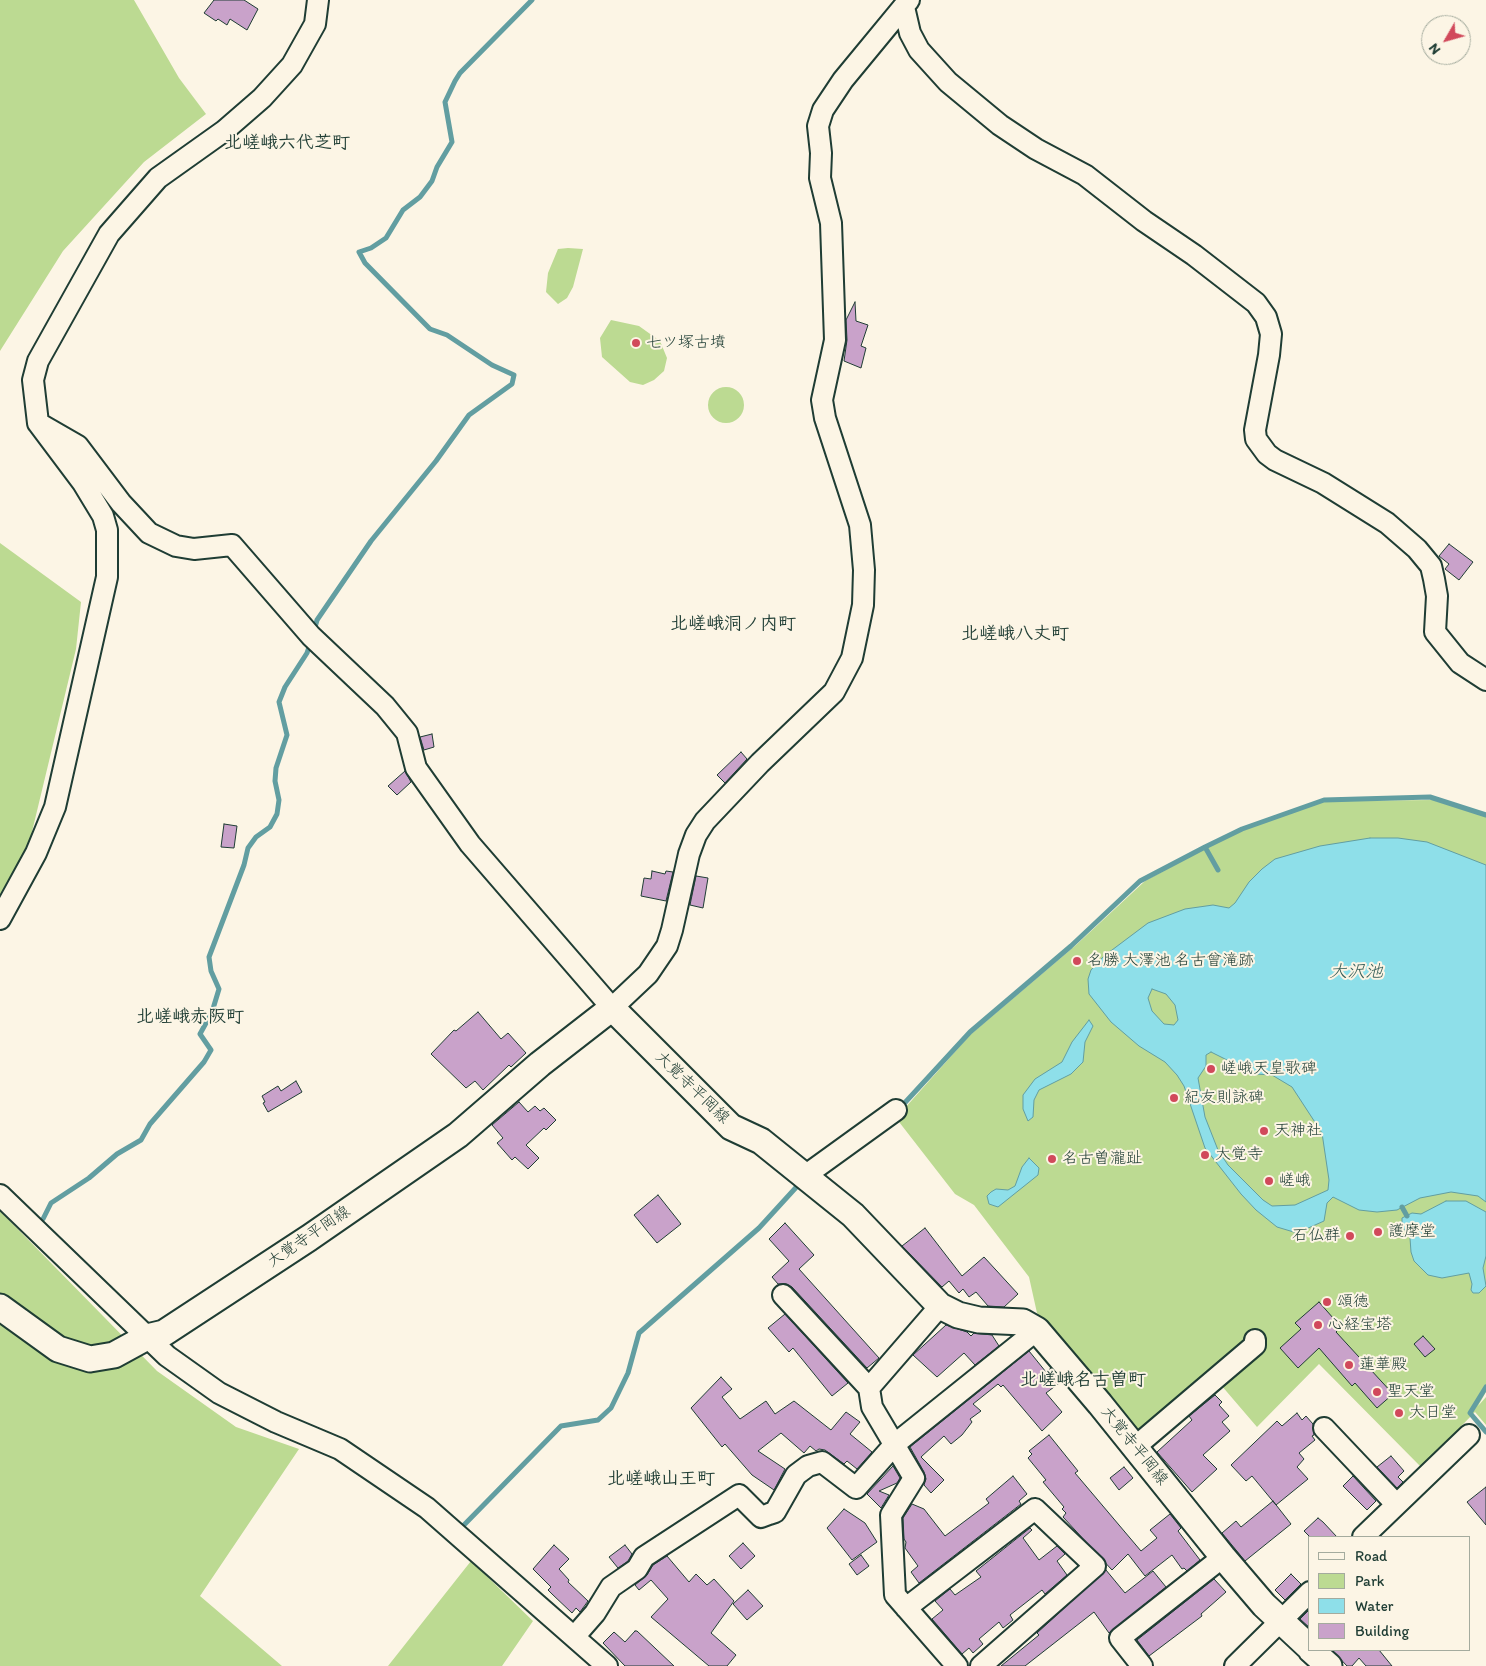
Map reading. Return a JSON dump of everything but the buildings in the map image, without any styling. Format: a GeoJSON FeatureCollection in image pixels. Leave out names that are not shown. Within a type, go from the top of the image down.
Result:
{"type":"FeatureCollection","features":[{"type":"Feature","properties":{"kind":"main road","name":"大覚寺平岡線"},"geometry":{"type":"LineString","coordinates":[[0,1307],[58,1349],[90,1359],[114,1355],[147,1337],[164,1333],[310,1238],[458,1135],[540,1064],[612,1008],[731,1127],[761,1141],[854,1214],[940,1306],[979,1320],[1022,1322],[1037,1330],[1051,1344],[1223,1557],[1280,1622],[1308,1647]]}},
{"type":"Feature","properties":{"kind":"main road","name":"大覚寺平岡線"},"geometry":{"type":"LineString","coordinates":[[1312,1651],[1329,1666]]}},
{"type":"Feature","properties":{"kind":"street"},"geometry":{"type":"LineString","coordinates":[[0,919],[36,853],[54,807],[107,577],[107,530],[103,516],[83,483],[38,423],[33,380],[38,361],[109,234],[158,178],[224,132],[262,98],[292,65],[315,24],[318,0]]}},
{"type":"Feature","properties":{"kind":"street"},"geometry":{"type":"LineString","coordinates":[[38,423],[78,446],[121,503],[149,533],[176,546],[194,549],[232,545],[311,636],[385,706],[407,733],[416,768],[439,797],[454,822],[562,952],[612,1008],[648,974],[667,946],[689,854],[696,835],[705,822],[760,763],[834,692],[852,658],[863,605],[864,570],[860,525],[825,418],[822,400],[835,340],[831,223],[820,178],[821,153],[818,126],[823,110],[843,80],[906,3]]}},
{"type":"Feature","properties":{"kind":"street"},"geometry":{"type":"LineString","coordinates":[[906,3],[910,33],[918,50],[948,82],[1000,125],[1036,149],[1084,175],[1144,221],[1194,254],[1256,303],[1266,317],[1271,334],[1255,430],[1256,439],[1267,454],[1275,460],[1323,483],[1387,523],[1417,549],[1431,566],[1434,579],[1437,596],[1435,632],[1460,663],[1486,680]]}},
{"type":"Feature","properties":{"kind":"street"},"geometry":{"type":"LineString","coordinates":[[806,1175],[896,1110]]}},
{"type":"Feature","properties":{"kind":"street"},"geometry":{"type":"LineString","coordinates":[[0,1195],[167,1356],[218,1393],[276,1422],[340,1449],[427,1508],[607,1666]]}},
{"type":"Feature","properties":{"kind":"street"},"geometry":{"type":"LineString","coordinates":[[783,1295],[869,1388],[872,1407],[914,1478],[891,1515],[896,1595],[954,1665]]}},
{"type":"Feature","properties":{"kind":"street"},"geometry":{"type":"LineString","coordinates":[[869,1388],[940,1306]]}},
{"type":"Feature","properties":{"kind":"street"},"geometry":{"type":"LineString","coordinates":[[574,1637],[595,1613],[611,1587],[637,1569],[644,1558],[739,1495],[761,1517],[774,1512],[796,1475],[808,1466],[822,1462],[856,1488],[895,1444],[1037,1330]]}},
{"type":"Feature","properties":{"kind":"street"},"geometry":{"type":"LineString","coordinates":[[1134,1447],[1254,1345],[1254,1340]]}},
{"type":"Feature","properties":{"kind":"street"},"geometry":{"type":"LineString","coordinates":[[1324,1428],[1396,1504]]}},
{"type":"Feature","properties":{"kind":"street"},"geometry":{"type":"LineString","coordinates":[[1364,1536],[1469,1435]]}},
{"type":"Feature","properties":{"kind":"street"},"geometry":{"type":"LineString","coordinates":[[906,1608],[1035,1509],[1095,1566],[981,1666]]}},
{"type":"Feature","properties":{"kind":"street"},"geometry":{"type":"LineString","coordinates":[[1142,1666],[1120,1638],[1223,1557]]}},
{"type":"Feature","properties":{"kind":"street"},"geometry":{"type":"LineString","coordinates":[[1235,1666],[1308,1594]]}},
{"type":"Feature","properties":{"kind":"green space"},"geometry":{"type":"Polygon","coordinates":[[[0,0],[134,0],[179,78],[206,114],[144,162],[63,251],[0,351],[0,0]]]}},
{"type":"Feature","properties":{"kind":"green space"},"geometry":{"type":"Polygon","coordinates":[[[558,249],[583,249],[573,287],[567,298],[558,304],[546,292],[548,273],[558,249]]]}},
{"type":"Feature","properties":{"kind":"green space"},"geometry":{"type":"Polygon","coordinates":[[[611,320],[639,326],[660,341],[667,358],[664,371],[654,380],[643,385],[630,382],[602,357],[600,338],[611,320]]]}},
{"type":"Feature","properties":{"kind":"green space"},"geometry":{"type":"Polygon","coordinates":[[[726,387],[733,388],[739,392],[743,398],[743,412],[739,418],[733,422],[726,423],[719,422],[713,418],[709,412],[708,405],[709,398],[713,392],[719,388],[726,387]]]}},
{"type":"Feature","properties":{"kind":"green space"},"geometry":{"type":"Polygon","coordinates":[[[0,543],[81,602],[76,649],[30,840],[0,896],[0,543]]]}},
{"type":"Feature","properties":{"kind":"green space","name":"大覚寺"},"geometry":{"type":"Polygon","coordinates":[[[1433,800],[1486,817],[1486,1392],[1478,1406],[1486,1397],[1486,1425],[1475,1412],[1421,1467],[1319,1364],[1257,1427],[1209,1371],[1142,1434],[1037,1313],[1029,1277],[974,1205],[955,1194],[896,1118],[970,1035],[1076,945],[1145,881],[1230,835],[1325,801],[1433,800]]]}},
{"type":"Feature","properties":{"kind":"green space"},"geometry":{"type":"Polygon","coordinates":[[[0,1211],[157,1371],[236,1427],[299,1449],[200,1596],[282,1666],[0,1666],[0,1211]]]}},
{"type":"Feature","properties":{"kind":"green space"},"geometry":{"type":"Polygon","coordinates":[[[471,1561],[533,1621],[502,1666],[388,1666],[471,1561]]]}},
{"type":"Feature","properties":{"kind":"water","name":"大沢池"},"geometry":{"type":"Polygon","coordinates":[[[1370,838],[1398,838],[1427,842],[1486,865],[1486,1202],[1478,1196],[1451,1192],[1420,1198],[1397,1210],[1377,1212],[1359,1210],[1333,1197],[1327,1203],[1324,1221],[1297,1233],[1277,1227],[1256,1210],[1241,1194],[1205,1148],[1184,1086],[1177,1075],[1165,1062],[1139,1046],[1111,1022],[1089,994],[1088,979],[1091,970],[1104,956],[1148,923],[1185,909],[1213,905],[1229,908],[1235,903],[1249,882],[1275,859],[1320,846],[1370,838]],[[1152,989],[1148,998],[1152,1011],[1164,1024],[1174,1025],[1178,1020],[1175,1005],[1166,994],[1152,989]],[[1211,1052],[1206,1055],[1206,1066],[1198,1078],[1205,1117],[1218,1150],[1228,1165],[1263,1200],[1272,1206],[1295,1205],[1328,1190],[1329,1180],[1322,1133],[1292,1087],[1272,1075],[1255,1074],[1211,1052]]]}},
{"type":"Feature","properties":{"kind":"water"},"geometry":{"type":"Polygon","coordinates":[[[1089,1020],[1093,1026],[1085,1042],[1083,1062],[1071,1074],[1039,1090],[1034,1100],[1033,1117],[1028,1121],[1023,1109],[1023,1095],[1035,1079],[1062,1062],[1072,1042],[1089,1020]]]}},
{"type":"Feature","properties":{"kind":"water"},"geometry":{"type":"Polygon","coordinates":[[[1029,1158],[1039,1168],[1038,1175],[998,1207],[989,1204],[987,1196],[991,1192],[996,1189],[1008,1190],[1015,1186],[1022,1167],[1029,1158]]]}},
{"type":"Feature","properties":{"kind":"water"},"geometry":{"type":"Polygon","coordinates":[[[1446,1201],[1466,1201],[1486,1212],[1486,1256],[1483,1268],[1486,1286],[1479,1293],[1473,1293],[1471,1290],[1472,1284],[1469,1273],[1442,1278],[1428,1275],[1414,1261],[1410,1238],[1402,1226],[1402,1218],[1412,1213],[1421,1214],[1446,1201]]]}},
{"type":"Feature","properties":{"kind":"waterway"},"geometry":{"type":"LineString","coordinates":[[314,631],[317,620],[371,541],[436,461],[469,415],[512,384],[514,375],[492,365],[447,335],[430,329],[365,263],[359,252],[371,248],[386,238],[403,210],[420,197],[432,181],[437,167],[452,142],[445,102],[455,81],[460,73],[532,0]]}},
{"type":"Feature","properties":{"kind":"waterway"},"geometry":{"type":"LineString","coordinates":[[43,1219],[51,1203],[89,1178],[117,1154],[141,1140],[150,1124],[204,1062],[211,1050],[200,1034],[212,1012],[219,989],[211,971],[209,957],[244,865],[248,848],[256,837],[270,827],[277,814],[279,800],[275,781],[276,768],[287,735],[279,702],[285,687],[307,653],[311,641]]}},
{"type":"Feature","properties":{"kind":"waterway"},"geometry":{"type":"LineString","coordinates":[[900,1108],[970,1032],[1071,946],[1140,881],[1205,847],[1242,829],[1324,800],[1430,797],[1486,815]]}},
{"type":"Feature","properties":{"kind":"waterway"},"geometry":{"type":"LineString","coordinates":[[1205,847],[1218,870]]}},
{"type":"Feature","properties":{"kind":"waterway"},"geometry":{"type":"LineString","coordinates":[[461,1528],[561,1426],[598,1420],[611,1408],[628,1373],[639,1333],[759,1228],[801,1182]]}},
{"type":"Feature","properties":{"kind":"waterway"},"geometry":{"type":"LineString","coordinates":[[1402,1207],[1407,1216]]}},
{"type":"Feature","properties":{"kind":"waterway"},"geometry":{"type":"LineString","coordinates":[[1486,1387],[1470,1413],[1486,1432]]}},
{"type":"Feature","properties":{"kind":"place","name":"七ツ塚古墳"},"geometry":{"type":"Point","coordinates":[636,343]}},
{"type":"Feature","properties":{"kind":"place","name":"名勝 大澤池 名古曾滝跡"},"geometry":{"type":"Point","coordinates":[1077,961]}},
{"type":"Feature","properties":{"kind":"place","name":"嵯峨天皇歌碑"},"geometry":{"type":"Point","coordinates":[1211,1069]}},
{"type":"Feature","properties":{"kind":"place","name":"紀友則詠碑"},"geometry":{"type":"Point","coordinates":[1174,1098]}},
{"type":"Feature","properties":{"kind":"place","name":"天神社"},"geometry":{"type":"Point","coordinates":[1264,1131]}},
{"type":"Feature","properties":{"kind":"place","name":"大覚寺"},"geometry":{"type":"Point","coordinates":[1205,1155]}},
{"type":"Feature","properties":{"kind":"place","name":"名古曽瀧趾"},"geometry":{"type":"Point","coordinates":[1052,1159]}},
{"type":"Feature","properties":{"kind":"place","name":"嵯峨"},"geometry":{"type":"Point","coordinates":[1269,1181]}},
{"type":"Feature","properties":{"kind":"place","name":"護摩堂"},"geometry":{"type":"Point","coordinates":[1378,1232]}},
{"type":"Feature","properties":{"kind":"place","name":"石仏群"},"geometry":{"type":"Point","coordinates":[1350,1236]}},
{"type":"Feature","properties":{"kind":"place","name":"頌徳"},"geometry":{"type":"Point","coordinates":[1327,1302]}},
{"type":"Feature","properties":{"kind":"place","name":"心経宝塔"},"geometry":{"type":"Point","coordinates":[1318,1325]}},
{"type":"Feature","properties":{"kind":"place","name":"蓮華殿"},"geometry":{"type":"Point","coordinates":[1349,1365]}},
{"type":"Feature","properties":{"kind":"place","name":"聖天堂"},"geometry":{"type":"Point","coordinates":[1377,1392]}},
{"type":"Feature","properties":{"kind":"place","name":"大日堂"},"geometry":{"type":"Point","coordinates":[1399,1413]}},
{"type":"Feature","properties":{"kind":"district","name":"北嵯峨六代芝町"},"geometry":{"type":"Point","coordinates":[287,143]}},
{"type":"Feature","properties":{"kind":"district","name":"北嵯峨洞ノ内町"},"geometry":{"type":"Point","coordinates":[733,624]}},
{"type":"Feature","properties":{"kind":"district","name":"北嵯峨八丈町"},"geometry":{"type":"Point","coordinates":[1015,634]}},
{"type":"Feature","properties":{"kind":"district","name":"北嵯峨赤阪町"},"geometry":{"type":"Point","coordinates":[190,1017]}},
{"type":"Feature","properties":{"kind":"district","name":"北嵯峨名古曽町"},"geometry":{"type":"Point","coordinates":[1083,1380]}},
{"type":"Feature","properties":{"kind":"district","name":"北嵯峨山王町"},"geometry":{"type":"Point","coordinates":[661,1479]}}]}
